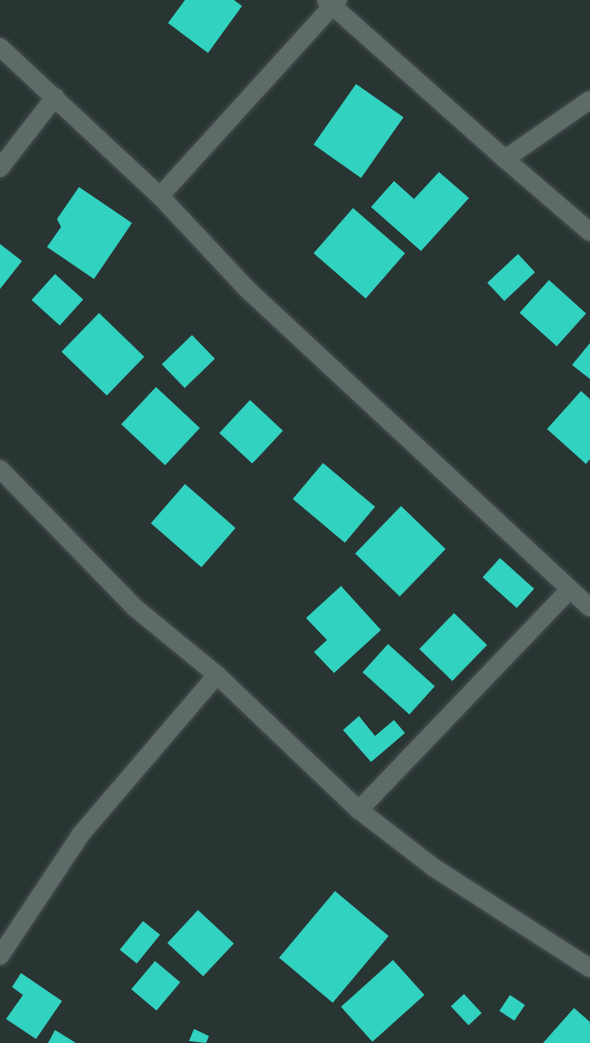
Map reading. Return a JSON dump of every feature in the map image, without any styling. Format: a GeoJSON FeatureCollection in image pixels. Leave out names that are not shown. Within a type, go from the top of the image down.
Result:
{"type":"FeatureCollection","features":[{"type":"Feature","properties":{"kind":"street"},"geometry":{"type":"LineString","coordinates":[[160,196],[332,2],[590,232]]}},
{"type":"Feature","properties":{"kind":"street"},"geometry":{"type":"LineString","coordinates":[[0,47],[160,196],[247,289],[590,608]]}},
{"type":"Feature","properties":{"kind":"street"},"geometry":{"type":"LineString","coordinates":[[0,168],[55,97]]}},
{"type":"Feature","properties":{"kind":"street"},"geometry":{"type":"LineString","coordinates":[[505,159],[590,100]]}},
{"type":"Feature","properties":{"kind":"street"},"geometry":{"type":"LineString","coordinates":[[0,469],[134,607],[217,675],[359,810],[433,867],[590,968]]}},
{"type":"Feature","properties":{"kind":"street"},"geometry":{"type":"LineString","coordinates":[[359,810],[569,590]]}},
{"type":"Feature","properties":{"kind":"street"},"geometry":{"type":"LineString","coordinates":[[0,956],[81,834],[217,675]]}},
{"type":"Feature","properties":{"kind":"building"},"geometry":{"type":"Polygon","coordinates":[[[185,0],[234,0],[242,6],[208,53],[168,23],[185,0]]]}},
{"type":"Feature","properties":{"kind":"building"},"geometry":{"type":"Polygon","coordinates":[[[356,84],[404,117],[361,178],[314,145],[356,84]]]}},
{"type":"Feature","properties":{"kind":"building"},"geometry":{"type":"Polygon","coordinates":[[[439,172],[469,198],[421,251],[371,207],[394,181],[414,199],[439,172]]]}},
{"type":"Feature","properties":{"kind":"building"},"geometry":{"type":"Polygon","coordinates":[[[79,187],[132,223],[94,279],[47,247],[61,227],[57,219],[79,187]]]}},
{"type":"Feature","properties":{"kind":"building"},"geometry":{"type":"Polygon","coordinates":[[[353,208],[405,253],[366,299],[314,253],[353,208]]]}},
{"type":"Feature","properties":{"kind":"building"},"geometry":{"type":"Polygon","coordinates":[[[0,244],[22,261],[0,289],[0,244]]]}},
{"type":"Feature","properties":{"kind":"building"},"geometry":{"type":"Polygon","coordinates":[[[518,254],[535,272],[504,301],[487,283],[518,254]]]}},
{"type":"Feature","properties":{"kind":"building"},"geometry":{"type":"Polygon","coordinates":[[[55,274],[83,299],[60,325],[32,300],[55,274]]]}},
{"type":"Feature","properties":{"kind":"building"},"geometry":{"type":"Polygon","coordinates":[[[549,280],[586,313],[557,346],[520,313],[549,280]]]}},
{"type":"Feature","properties":{"kind":"building"},"geometry":{"type":"Polygon","coordinates":[[[99,313],[144,357],[107,396],[61,352],[99,313]]]}},
{"type":"Feature","properties":{"kind":"building"},"geometry":{"type":"Polygon","coordinates":[[[192,335],[215,359],[185,388],[162,364],[192,335]]]}},
{"type":"Feature","properties":{"kind":"building"},"geometry":{"type":"Polygon","coordinates":[[[590,343],[590,379],[572,365],[590,343]]]}},
{"type":"Feature","properties":{"kind":"building"},"geometry":{"type":"Polygon","coordinates":[[[156,387],[200,428],[165,465],[121,424],[156,387]]]}},
{"type":"Feature","properties":{"kind":"building"},"geometry":{"type":"Polygon","coordinates":[[[581,391],[590,399],[590,459],[586,464],[547,429],[581,391]]]}},
{"type":"Feature","properties":{"kind":"building"},"geometry":{"type":"Polygon","coordinates":[[[250,400],[283,431],[252,464],[219,433],[250,400]]]}},
{"type":"Feature","properties":{"kind":"building"},"geometry":{"type":"Polygon","coordinates":[[[323,463],[375,507],[345,543],[293,499],[323,463]]]}},
{"type":"Feature","properties":{"kind":"building"},"geometry":{"type":"Polygon","coordinates":[[[185,484],[236,528],[201,567],[151,523],[185,484]]]}},
{"type":"Feature","properties":{"kind":"building"},"geometry":{"type":"Polygon","coordinates":[[[401,506],[446,549],[400,597],[355,553],[401,506]]]}},
{"type":"Feature","properties":{"kind":"building"},"geometry":{"type":"Polygon","coordinates":[[[500,558],[534,589],[517,608],[483,577],[500,558]]]}},
{"type":"Feature","properties":{"kind":"building"},"geometry":{"type":"Polygon","coordinates":[[[341,586],[381,630],[334,673],[314,652],[327,640],[306,618],[341,586]]]}},
{"type":"Feature","properties":{"kind":"building"},"geometry":{"type":"Polygon","coordinates":[[[454,613],[487,645],[452,681],[419,649],[454,613]]]}},
{"type":"Feature","properties":{"kind":"building"},"geometry":{"type":"Polygon","coordinates":[[[388,644],[435,686],[409,714],[363,672],[388,644]]]}},
{"type":"Feature","properties":{"kind":"building"},"geometry":{"type":"Polygon","coordinates":[[[359,716],[375,736],[394,720],[405,733],[371,762],[343,730],[359,716]]]}},
{"type":"Feature","properties":{"kind":"building"},"geometry":{"type":"Polygon","coordinates":[[[335,891],[389,936],[333,1003],[279,958],[335,891]]]}},
{"type":"Feature","properties":{"kind":"building"},"geometry":{"type":"Polygon","coordinates":[[[198,910],[234,943],[203,976],[167,943],[198,910]]]}},
{"type":"Feature","properties":{"kind":"building"},"geometry":{"type":"Polygon","coordinates":[[[143,921],[160,935],[137,964],[120,950],[143,921]]]}},
{"type":"Feature","properties":{"kind":"building"},"geometry":{"type":"Polygon","coordinates":[[[393,960],[424,995],[372,1042],[341,1007],[393,960]]]}},
{"type":"Feature","properties":{"kind":"building"},"geometry":{"type":"Polygon","coordinates":[[[155,961],[180,982],[156,1011],[131,989],[155,961]]]}},
{"type":"Feature","properties":{"kind":"building"},"geometry":{"type":"Polygon","coordinates":[[[21,973],[62,1001],[36,1039],[6,1019],[23,995],[12,987],[21,973]]]}},
{"type":"Feature","properties":{"kind":"building"},"geometry":{"type":"Polygon","coordinates":[[[464,994],[482,1013],[469,1025],[451,1006],[464,994]]]}},
{"type":"Feature","properties":{"kind":"building"},"geometry":{"type":"Polygon","coordinates":[[[510,995],[525,1005],[514,1021],[499,1011],[510,995]]]}},
{"type":"Feature","properties":{"kind":"building"},"geometry":{"type":"Polygon","coordinates":[[[574,1008],[590,1022],[590,1043],[543,1043],[574,1008]]]}},
{"type":"Feature","properties":{"kind":"building"},"geometry":{"type":"Polygon","coordinates":[[[194,1029],[209,1036],[206,1043],[189,1041],[194,1029]]]}},
{"type":"Feature","properties":{"kind":"building"},"geometry":{"type":"Polygon","coordinates":[[[55,1030],[76,1043],[48,1043],[55,1030]]]}}]}
